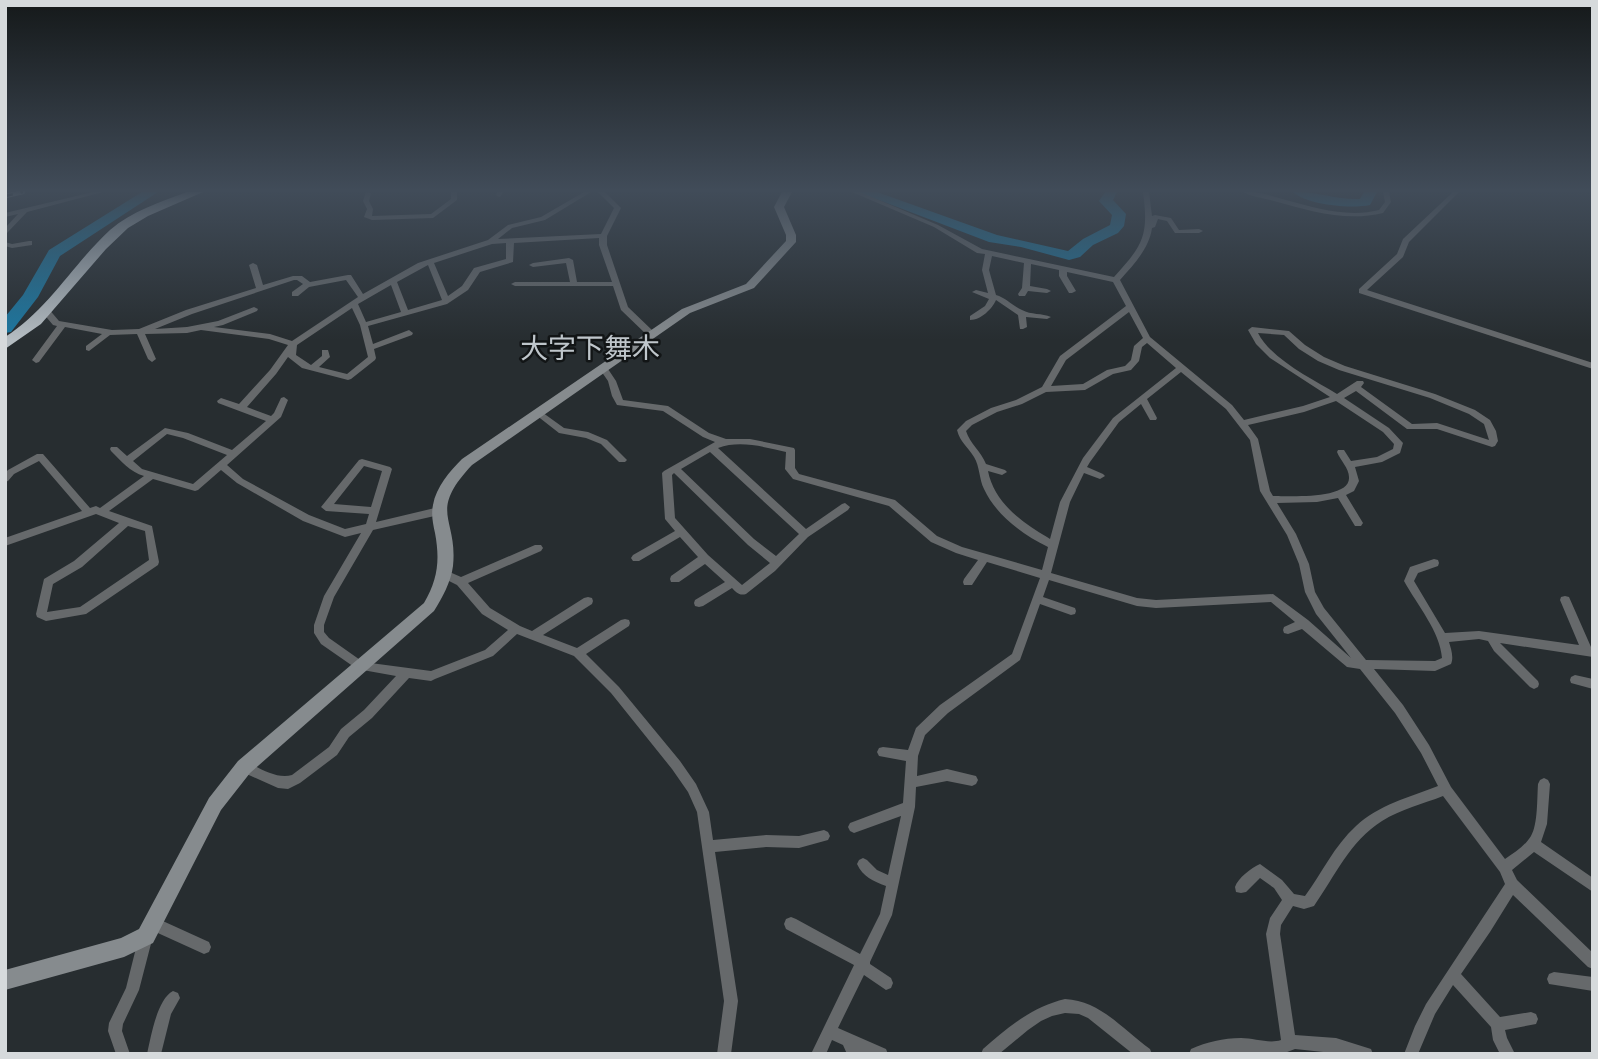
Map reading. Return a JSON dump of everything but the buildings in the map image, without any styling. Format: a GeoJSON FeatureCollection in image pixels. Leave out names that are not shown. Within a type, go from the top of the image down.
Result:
{"type":"FeatureCollection","features":[{"type":"Feature","properties":{"kind":"highway"},"geometry":{"type":"LineString","coordinates":[[5,344],[26,330],[107,241]]}},
{"type":"Feature","properties":{"kind":"street"},"geometry":{"type":"LineString","coordinates":[[241,408],[273,372],[293,344],[362,298],[430,262],[491,242],[502,241]]}},
{"type":"Feature","properties":{"kind":"street"},"geometry":{"type":"LineString","coordinates":[[364,325],[446,300],[465,288],[477,270],[510,260],[510,241]]}},
{"type":"Feature","properties":{"kind":"street"},"geometry":{"type":"LineString","coordinates":[[603,241],[624,308],[650,333]]}},
{"type":"Feature","properties":{"kind":"street"},"geometry":{"type":"LineString","coordinates":[[123,1054],[115,1031],[116,1023],[132,990],[150,930],[215,804],[244,767],[429,607],[445,574],[446,561],[439,511],[443,496],[456,474],[467,462],[650,333],[686,311],[744,290],[774,264],[791,241]]}},
{"type":"Feature","properties":{"kind":"street"},"geometry":{"type":"LineString","coordinates":[[965,241],[989,254],[1116,280],[1147,339],[1220,399],[1242,423],[1257,446],[1262,479],[1269,499],[1291,534],[1304,564],[1310,592],[1320,611],[1399,709],[1425,749],[1446,789],[1504,868],[1513,885],[1593,962]]}},
{"type":"Feature","properties":{"kind":"street"},"geometry":{"type":"LineString","coordinates":[[1116,280],[1147,241]]}},
{"type":"Feature","properties":{"kind":"street"},"geometry":{"type":"LineString","coordinates":[[1406,241],[1400,255],[1362,291],[1593,366]]}},
{"type":"Feature","properties":{"kind":"street"},"geometry":{"type":"LineString","coordinates":[[5,244],[12,246],[29,243]]}},
{"type":"Feature","properties":{"kind":"street"},"geometry":{"type":"LineString","coordinates":[[973,318],[991,304],[993,297],[984,275],[989,254]]}},
{"type":"Feature","properties":{"kind":"street"},"geometry":{"type":"LineString","coordinates":[[533,265],[569,260],[574,283]]}},
{"type":"Feature","properties":{"kind":"street"},"geometry":{"type":"LineString","coordinates":[[430,262],[446,300]]}},
{"type":"Feature","properties":{"kind":"street"},"geometry":{"type":"LineString","coordinates":[[1028,262],[1024,291],[1047,291]]}},
{"type":"Feature","properties":{"kind":"street"},"geometry":{"type":"LineString","coordinates":[[253,265],[260,288]]}},
{"type":"Feature","properties":{"kind":"street"},"geometry":{"type":"LineString","coordinates":[[1063,268],[1063,276],[1072,291]]}},
{"type":"Feature","properties":{"kind":"street"},"geometry":{"type":"LineString","coordinates":[[140,332],[189,312],[297,277],[307,285]]}},
{"type":"Feature","properties":{"kind":"street"},"geometry":{"type":"LineString","coordinates":[[295,294],[307,285],[348,277],[362,298]]}},
{"type":"Feature","properties":{"kind":"street"},"geometry":{"type":"LineString","coordinates":[[393,281],[405,313]]}},
{"type":"Feature","properties":{"kind":"street"},"geometry":{"type":"LineString","coordinates":[[515,284],[616,284]]}},
{"type":"Feature","properties":{"kind":"street"},"geometry":{"type":"LineString","coordinates":[[976,292],[1011,305],[1022,314],[1046,317]]}},
{"type":"Feature","properties":{"kind":"street"},"geometry":{"type":"LineString","coordinates":[[354,304],[372,352],[383,360]]}},
{"type":"Feature","properties":{"kind":"street"},"geometry":{"type":"LineString","coordinates":[[1045,389],[1063,358],[1121,311],[1131,306]]}},
{"type":"Feature","properties":{"kind":"street"},"geometry":{"type":"LineString","coordinates":[[45,310],[51,320],[62,325],[109,332],[140,332],[203,327],[254,309]]}},
{"type":"Feature","properties":{"kind":"street"},"geometry":{"type":"LineString","coordinates":[[1022,314],[1023,327]]}},
{"type":"Feature","properties":{"kind":"street"},"geometry":{"type":"LineString","coordinates":[[36,360],[62,325]]}},
{"type":"Feature","properties":{"kind":"street"},"geometry":{"type":"LineString","coordinates":[[203,327],[206,330],[270,337],[293,344]]}},
{"type":"Feature","properties":{"kind":"street"},"geometry":{"type":"LineString","coordinates":[[1350,465],[1391,455],[1397,451],[1399,443],[1339,396],[1305,378],[1264,349],[1253,338],[1252,330],[1286,333],[1295,342],[1324,359],[1442,400],[1482,417],[1493,436],[1492,444],[1437,426],[1410,426],[1356,387]]}},
{"type":"Feature","properties":{"kind":"street"},"geometry":{"type":"LineString","coordinates":[[89,348],[109,332]]}},
{"type":"Feature","properties":{"kind":"street"},"geometry":{"type":"LineString","coordinates":[[140,332],[152,359]]}},
{"type":"Feature","properties":{"kind":"street"},"geometry":{"type":"LineString","coordinates":[[293,344],[292,356],[312,368],[348,377],[372,352],[409,333]]}},
{"type":"Feature","properties":{"kind":"street"},"geometry":{"type":"LineString","coordinates":[[1052,544],[1038,538],[990,493],[985,467],[975,450],[963,438],[961,430],[994,410],[1019,402],[1045,389],[1085,387],[1110,372],[1132,364],[1138,346],[1147,339]]}},
{"type":"Feature","properties":{"kind":"street"},"geometry":{"type":"LineString","coordinates":[[312,368],[326,357],[325,352]]}},
{"type":"Feature","properties":{"kind":"street"},"geometry":{"type":"LineString","coordinates":[[1071,353],[1074,366]]}},
{"type":"Feature","properties":{"kind":"street"},"geometry":{"type":"LineString","coordinates":[[1099,364],[1110,372]]}},
{"type":"Feature","properties":{"kind":"street"},"geometry":{"type":"LineString","coordinates":[[603,368],[615,386],[616,397],[620,403],[665,408],[706,435],[723,441],[767,444],[791,450],[789,464],[796,477],[892,503],[934,539],[985,558],[1137,602],[1156,604],[1273,598],[1351,664],[1435,666],[1444,663],[1448,656],[1441,638],[1409,581],[1414,570],[1434,563]]}},
{"type":"Feature","properties":{"kind":"street"},"geometry":{"type":"LineString","coordinates":[[818,1054],[886,915],[908,807],[912,757],[920,732],[930,720],[1016,657],[1046,574],[1065,502],[1082,468],[1116,420],[1181,368]]}},
{"type":"Feature","properties":{"kind":"street"},"geometry":{"type":"LineString","coordinates":[[1242,423],[1293,412],[1339,396],[1356,387],[1367,376]]}},
{"type":"Feature","properties":{"kind":"street"},"geometry":{"type":"LineString","coordinates":[[1143,399],[1153,418]]}},
{"type":"Feature","properties":{"kind":"street"},"geometry":{"type":"LineString","coordinates":[[114,449],[134,469],[195,488],[278,415],[284,400]]}},
{"type":"Feature","properties":{"kind":"street"},"geometry":{"type":"LineString","coordinates":[[221,401],[272,420]]}},
{"type":"Feature","properties":{"kind":"street"},"geometry":{"type":"LineString","coordinates":[[539,413],[562,431],[588,435],[604,442],[622,460]]}},
{"type":"Feature","properties":{"kind":"street"},"geometry":{"type":"LineString","coordinates":[[127,461],[165,431],[185,435],[234,454]]}},
{"type":"Feature","properties":{"kind":"street"},"geometry":{"type":"LineString","coordinates":[[723,441],[667,474],[670,519],[705,558],[742,591],[771,568],[775,561],[805,534],[845,507]]}},
{"type":"Feature","properties":{"kind":"street"},"geometry":{"type":"LineString","coordinates":[[711,447],[805,534]]}},
{"type":"Feature","properties":{"kind":"street"},"geometry":{"type":"LineString","coordinates":[[1269,499],[1342,496],[1353,484],[1350,465],[1341,452]]}},
{"type":"Feature","properties":{"kind":"street"},"geometry":{"type":"LineString","coordinates":[[7,472],[40,456],[88,512]]}},
{"type":"Feature","properties":{"kind":"street"},"geometry":{"type":"LineString","coordinates":[[373,511],[326,507],[362,462],[387,469],[370,527],[329,596],[319,625],[319,634],[325,641],[360,666],[405,674],[438,674],[488,653],[516,629]]}},
{"type":"Feature","properties":{"kind":"street"},"geometry":{"type":"LineString","coordinates":[[222,465],[240,481],[325,527],[345,533],[439,511]]}},
{"type":"Feature","properties":{"kind":"street"},"geometry":{"type":"LineString","coordinates":[[985,467],[1002,472]]}},
{"type":"Feature","properties":{"kind":"street"},"geometry":{"type":"LineString","coordinates":[[674,468],[751,542],[775,561]]}},
{"type":"Feature","properties":{"kind":"street"},"geometry":{"type":"LineString","coordinates":[[1082,468],[1100,476]]}},
{"type":"Feature","properties":{"kind":"street"},"geometry":{"type":"LineString","coordinates":[[102,512],[150,476]]}},
{"type":"Feature","properties":{"kind":"street"},"geometry":{"type":"LineString","coordinates":[[1342,496],[1358,523]]}},
{"type":"Feature","properties":{"kind":"street"},"geometry":{"type":"LineString","coordinates":[[5,542],[88,512],[102,512],[149,529],[154,562],[82,611],[46,617],[41,614],[48,582],[78,564],[126,522]]}},
{"type":"Feature","properties":{"kind":"street"},"geometry":{"type":"LineString","coordinates":[[636,558],[680,532]]}},
{"type":"Feature","properties":{"kind":"street"},"geometry":{"type":"LineString","coordinates":[[461,582],[538,548]]}},
{"type":"Feature","properties":{"kind":"street"},"geometry":{"type":"LineString","coordinates":[[675,579],[705,558]]}},
{"type":"Feature","properties":{"kind":"street"},"geometry":{"type":"LineString","coordinates":[[968,582],[985,558]]}},
{"type":"Feature","properties":{"kind":"street"},"geometry":{"type":"LineString","coordinates":[[445,574],[461,582],[486,611],[516,629],[578,653],[615,690],[692,788],[703,812],[732,1001],[724,1054]]}},
{"type":"Feature","properties":{"kind":"street"},"geometry":{"type":"LineString","coordinates":[[699,603],[730,583]]}},
{"type":"Feature","properties":{"kind":"street"},"geometry":{"type":"LineString","coordinates":[[1037,599],[1071,611]]}},
{"type":"Feature","properties":{"kind":"street"},"geometry":{"type":"LineString","coordinates":[[1566,600],[1590,651]]}},
{"type":"Feature","properties":{"kind":"street"},"geometry":{"type":"LineString","coordinates":[[534,635],[588,601]]}},
{"type":"Feature","properties":{"kind":"street"},"geometry":{"type":"LineString","coordinates":[[578,653],[625,623]]}},
{"type":"Feature","properties":{"kind":"street"},"geometry":{"type":"LineString","coordinates":[[1288,630],[1304,624]]}},
{"type":"Feature","properties":{"kind":"street"},"geometry":{"type":"LineString","coordinates":[[1441,638],[1491,636],[1590,651]]}},
{"type":"Feature","properties":{"kind":"street"},"geometry":{"type":"LineString","coordinates":[[1491,636],[1498,648],[1534,684]]}},
{"type":"Feature","properties":{"kind":"street"},"geometry":{"type":"LineString","coordinates":[[244,767],[278,782],[288,783],[296,779],[332,751],[345,733],[368,714],[405,674]]}},
{"type":"Feature","properties":{"kind":"street"},"geometry":{"type":"LineString","coordinates":[[1575,680],[1593,684]]}},
{"type":"Feature","properties":{"kind":"street"},"geometry":{"type":"LineString","coordinates":[[883,752],[912,757]]}},
{"type":"Feature","properties":{"kind":"street"},"geometry":{"type":"LineString","coordinates":[[910,783],[947,775],[972,780]]}},
{"type":"Feature","properties":{"kind":"street"},"geometry":{"type":"LineString","coordinates":[[1504,868],[1533,844],[1542,830],[1544,784]]}},
{"type":"Feature","properties":{"kind":"street"},"geometry":{"type":"LineString","coordinates":[[1241,887],[1260,870],[1278,884],[1290,899],[1304,903],[1309,901],[1353,838],[1367,824],[1381,815],[1446,789]]}},
{"type":"Feature","properties":{"kind":"street"},"geometry":{"type":"LineString","coordinates":[[855,827],[908,807]]}},
{"type":"Feature","properties":{"kind":"street"},"geometry":{"type":"LineString","coordinates":[[708,847],[766,841],[799,842],[824,836]]}},
{"type":"Feature","properties":{"kind":"street"},"geometry":{"type":"LineString","coordinates":[[1533,844],[1593,886]]}},
{"type":"Feature","properties":{"kind":"street"},"geometry":{"type":"LineString","coordinates":[[863,864],[873,875],[893,883]]}},
{"type":"Feature","properties":{"kind":"street"},"geometry":{"type":"LineString","coordinates":[[1411,1054],[1418,1031],[1452,974],[1498,911],[1513,885]]}},
{"type":"Feature","properties":{"kind":"street"},"geometry":{"type":"LineString","coordinates":[[1289,1044],[1273,934],[1275,923],[1290,899]]}},
{"type":"Feature","properties":{"kind":"street"},"geometry":{"type":"LineString","coordinates":[[791,924],[863,965],[886,983]]}},
{"type":"Feature","properties":{"kind":"street"},"geometry":{"type":"LineString","coordinates":[[150,930],[204,947]]}},
{"type":"Feature","properties":{"kind":"street"},"geometry":{"type":"LineString","coordinates":[[5,980],[124,947],[150,930]]}},
{"type":"Feature","properties":{"kind":"street"},"geometry":{"type":"LineString","coordinates":[[1452,974],[1497,1024],[1500,1040],[1508,1054]]}},
{"type":"Feature","properties":{"kind":"street"},"geometry":{"type":"LineString","coordinates":[[1554,979],[1593,984]]}},
{"type":"Feature","properties":{"kind":"street"},"geometry":{"type":"LineString","coordinates":[[154,1054],[165,1012],[173,998]]}},
{"type":"Feature","properties":{"kind":"street"},"geometry":{"type":"LineString","coordinates":[[988,1054],[1025,1022],[1056,1008],[1075,1006],[1091,1011],[1144,1054]]}},
{"type":"Feature","properties":{"kind":"street"},"geometry":{"type":"LineString","coordinates":[[1497,1024],[1531,1019]]}},
{"type":"Feature","properties":{"kind":"street"},"geometry":{"type":"LineString","coordinates":[[830,1032],[880,1054]]}},
{"type":"Feature","properties":{"kind":"street"},"geometry":{"type":"LineString","coordinates":[[848,1040],[855,1054]]}},
{"type":"Feature","properties":{"kind":"street"},"geometry":{"type":"LineString","coordinates":[[1196,1054],[1210,1048],[1242,1045],[1276,1049],[1295,1042],[1336,1045],[1366,1054]]}},
{"type":"Feature","properties":{"kind":"waterway"},"geometry":{"type":"LineString","coordinates":[[5,328],[30,297],[54,253],[72,241]]}},
{"type":"Feature","properties":{"kind":"waterway"},"geometry":{"type":"LineString","coordinates":[[1011,241],[1069,256],[1089,241]]}},
{"type":"Feature","properties":{"kind":"district","name":"大字下舞木"},"geometry":{"type":"Point","coordinates":[590,348]}}]}
